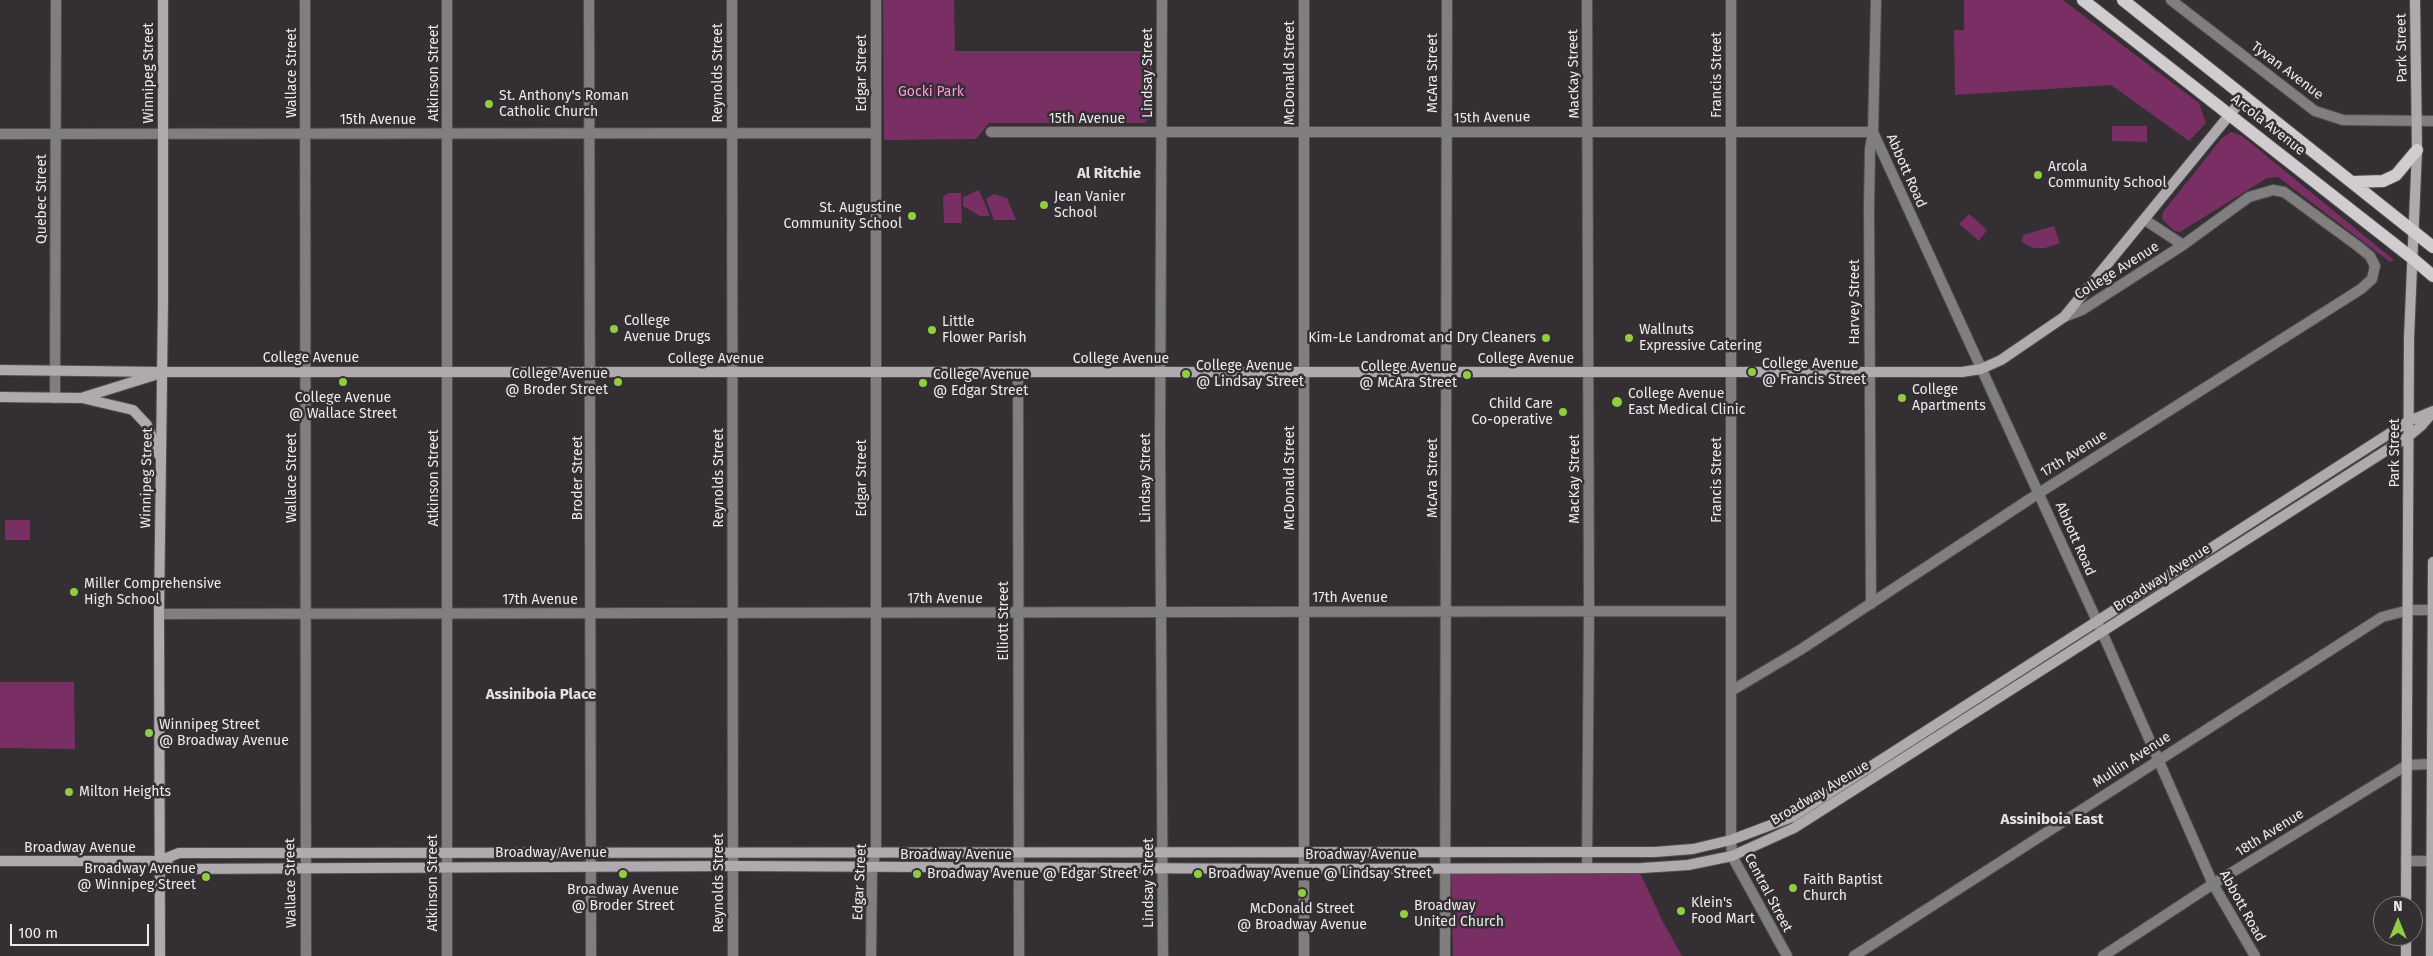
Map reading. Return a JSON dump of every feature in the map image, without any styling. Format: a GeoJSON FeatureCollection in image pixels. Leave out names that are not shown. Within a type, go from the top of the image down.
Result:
{"type":"FeatureCollection","features":[{"type":"Feature","properties":{"kind":"main road","name":"Arcola Avenue"},"geometry":{"type":"LineString","coordinates":[[2083,0],[2230,114],[2433,276]]}},
{"type":"Feature","properties":{"kind":"main road","name":"Arcola Avenue"},"geometry":{"type":"LineString","coordinates":[[2122,0],[2433,246]]}},
{"type":"Feature","properties":{"kind":"main road"},"geometry":{"type":"LineString","coordinates":[[2352,182],[2383,181],[2396,175],[2417,150]]}},
{"type":"Feature","properties":{"kind":"street","name":"Quebec Street"},"geometry":{"type":"LineString","coordinates":[[56,0],[56,398]]}},
{"type":"Feature","properties":{"kind":"street","name":"Winnipeg Street"},"geometry":{"type":"LineString","coordinates":[[160,956],[159,614],[160,459],[163,372],[163,0]]}},
{"type":"Feature","properties":{"kind":"street","name":"Wallace Street"},"geometry":{"type":"LineString","coordinates":[[305,0],[306,956]]}},
{"type":"Feature","properties":{"kind":"street","name":"Atkinson Street"},"geometry":{"type":"LineString","coordinates":[[447,956],[448,0]]}},
{"type":"Feature","properties":{"kind":"street","name":"Broder Street"},"geometry":{"type":"LineString","coordinates":[[589,0],[592,613],[591,956]]}},
{"type":"Feature","properties":{"kind":"street","name":"Reynolds Street"},"geometry":{"type":"LineString","coordinates":[[732,0],[733,956]]}},
{"type":"Feature","properties":{"kind":"street","name":"Edgar Street"},"geometry":{"type":"LineString","coordinates":[[871,956],[872,868],[876,851],[876,0]]}},
{"type":"Feature","properties":{"kind":"street","name":"Lindsay Street"},"geometry":{"type":"LineString","coordinates":[[1162,0],[1160,612],[1163,956]]}},
{"type":"Feature","properties":{"kind":"street","name":"McDonald Street"},"geometry":{"type":"LineString","coordinates":[[1304,0],[1304,956]]}},
{"type":"Feature","properties":{"kind":"street","name":"McAra Street"},"geometry":{"type":"LineString","coordinates":[[1445,956],[1447,0]]}},
{"type":"Feature","properties":{"kind":"street","name":"MacKay Street"},"geometry":{"type":"LineString","coordinates":[[1587,0],[1589,132],[1587,868]]}},
{"type":"Feature","properties":{"kind":"street","name":"Francis Street"},"geometry":{"type":"LineString","coordinates":[[1731,0],[1731,840]]}},
{"type":"Feature","properties":{"kind":"street","name":"Harvey Street"},"geometry":{"type":"LineString","coordinates":[[1871,604],[1869,198],[1870,149],[1874,132],[1876,0]]}},
{"type":"Feature","properties":{"kind":"street","name":"Tyvan Avenue"},"geometry":{"type":"LineString","coordinates":[[2171,0],[2315,111],[2343,120],[2433,121]]}},
{"type":"Feature","properties":{"kind":"street","name":"Park Street"},"geometry":{"type":"LineString","coordinates":[[2406,896],[2409,421],[2412,258],[2417,150],[2415,0]]}},
{"type":"Feature","properties":{"kind":"street","name":"College Avenue"},"geometry":{"type":"LineString","coordinates":[[2064,317],[2146,220],[2245,96]]}},
{"type":"Feature","properties":{"kind":"street","name":"15th Avenue"},"geometry":{"type":"LineString","coordinates":[[991,132],[1447,133],[1515,130],[1589,132],[1874,132]]}},
{"type":"Feature","properties":{"kind":"street","name":"Abbott Road"},"geometry":{"type":"LineString","coordinates":[[1874,132],[2102,632],[2213,884],[2255,956]]}},
{"type":"Feature","properties":{"kind":"street","name":"15th Avenue"},"geometry":{"type":"LineString","coordinates":[[0,134],[876,133]]}},
{"type":"Feature","properties":{"kind":"street","name":"College Avenue"},"geometry":{"type":"LineString","coordinates":[[0,370],[163,372],[1018,373],[1962,372],[1981,370],[2001,360],[2064,317],[2082,310],[2183,245],[2250,197],[2273,190],[2284,192],[2333,229]]}},
{"type":"Feature","properties":{"kind":"street","name":"College Avenue"},"geometry":{"type":"LineString","coordinates":[[2146,220],[2183,245]]}},
{"type":"Feature","properties":{"kind":"street","name":"17th Avenue"},"geometry":{"type":"LineString","coordinates":[[1731,691],[1871,604],[2039,493],[2361,289],[2372,279],[2376,266],[2370,256],[2333,229]]}},
{"type":"Feature","properties":{"kind":"street","name":"College Avenue"},"geometry":{"type":"LineString","coordinates":[[0,397],[81,398],[163,372]]}},
{"type":"Feature","properties":{"kind":"street","name":"Elliott Street"},"geometry":{"type":"LineString","coordinates":[[1018,373],[1019,956]]}},
{"type":"Feature","properties":{"kind":"street"},"geometry":{"type":"LineString","coordinates":[[81,398],[132,410],[147,425],[160,459]]}},
{"type":"Feature","properties":{"kind":"street","name":"Broadway Avenue"},"geometry":{"type":"LineString","coordinates":[[0,861],[159,861],[179,853],[733,853],[876,851],[1587,852],[1674,850],[1731,840],[1792,817],[2409,421],[2433,412]]}},
{"type":"Feature","properties":{"kind":"street","name":"Broadway Avenue"},"geometry":{"type":"LineString","coordinates":[[159,861],[176,869],[733,866],[1304,869],[1642,868],[1688,865],[1732,856],[1794,828],[2409,436],[2433,412]]}},
{"type":"Feature","properties":{"kind":"street"},"geometry":{"type":"LineString","coordinates":[[2431,956],[2433,562]]}},
{"type":"Feature","properties":{"kind":"street","name":"Mullin Avenue"},"geometry":{"type":"LineString","coordinates":[[1854,956],[2382,617],[2409,610],[2433,610]]}},
{"type":"Feature","properties":{"kind":"street","name":"17th Avenue"},"geometry":{"type":"LineString","coordinates":[[159,614],[1731,611]]}},
{"type":"Feature","properties":{"kind":"street","name":"18th Avenue"},"geometry":{"type":"LineString","coordinates":[[2103,956],[2213,884],[2407,765],[2431,764]]}},
{"type":"Feature","properties":{"kind":"street","name":"Central Street"},"geometry":{"type":"LineString","coordinates":[[1731,840],[1732,856],[1786,956]]}},
{"type":"Feature","properties":{"kind":"street"},"geometry":{"type":"LineString","coordinates":[[2406,861],[2432,861]]}},
{"type":"Feature","properties":{"kind":"green space","name":"Gocki Park"},"geometry":{"type":"Polygon","coordinates":[[[883,0],[954,0],[955,51],[1152,51],[1152,117],[1144,123],[989,123],[976,139],[884,140],[883,0]]]}},
{"type":"Feature","properties":{"kind":"green space"},"geometry":{"type":"Polygon","coordinates":[[[1964,0],[2063,0],[2199,103],[2206,123],[2189,141],[2111,85],[1955,95],[1954,30],[1964,30],[1964,0]]]}},
{"type":"Feature","properties":{"kind":"green space"},"geometry":{"type":"Polygon","coordinates":[[[2112,126],[2147,126],[2147,142],[2112,141],[2112,126]]]}},
{"type":"Feature","properties":{"kind":"green space"},"geometry":{"type":"Polygon","coordinates":[[[2231,132],[2242,136],[2394,260],[2390,262],[2278,177],[2267,178],[2180,232],[2174,231],[2162,219],[2163,212],[2222,138],[2231,132]]]}},
{"type":"Feature","properties":{"kind":"green space"},"geometry":{"type":"Polygon","coordinates":[[[979,190],[990,216],[980,216],[963,206],[963,197],[979,190]]]}},
{"type":"Feature","properties":{"kind":"green space"},"geometry":{"type":"Polygon","coordinates":[[[948,193],[961,193],[962,223],[944,223],[943,197],[948,193]]]}},
{"type":"Feature","properties":{"kind":"green space"},"geometry":{"type":"Polygon","coordinates":[[[994,194],[1007,198],[1016,220],[994,220],[986,199],[994,194]]]}},
{"type":"Feature","properties":{"kind":"green space"},"geometry":{"type":"Polygon","coordinates":[[[1969,214],[1987,230],[1979,241],[1959,224],[1969,214]]]}},
{"type":"Feature","properties":{"kind":"green space"},"geometry":{"type":"Polygon","coordinates":[[[2054,226],[2060,243],[2045,248],[2033,248],[2022,242],[2023,235],[2054,226]]]}},
{"type":"Feature","properties":{"kind":"green space"},"geometry":{"type":"Polygon","coordinates":[[[5,520],[30,520],[30,540],[5,540],[5,520]]]}},
{"type":"Feature","properties":{"kind":"green space"},"geometry":{"type":"Polygon","coordinates":[[[0,682],[74,682],[75,749],[0,748],[0,682]]]}},
{"type":"Feature","properties":{"kind":"green space"},"geometry":{"type":"Polygon","coordinates":[[[1451,871],[1640,873],[1663,922],[1682,956],[1453,956],[1451,871]]]}},
{"type":"Feature","properties":{"kind":"place","name":"St. Anthony's Roman Catholic Church"},"geometry":{"type":"Point","coordinates":[489,104]}},
{"type":"Feature","properties":{"kind":"place","name":"Arcola Community School"},"geometry":{"type":"Point","coordinates":[2038,175]}},
{"type":"Feature","properties":{"kind":"place","name":"Jean Vanier School"},"geometry":{"type":"Point","coordinates":[1044,205]}},
{"type":"Feature","properties":{"kind":"place","name":"St. Augustine Community School"},"geometry":{"type":"Point","coordinates":[912,216]}},
{"type":"Feature","properties":{"kind":"place","name":"College Avenue Drugs"},"geometry":{"type":"Point","coordinates":[614,329]}},
{"type":"Feature","properties":{"kind":"place","name":"Little Flower Parish"},"geometry":{"type":"Point","coordinates":[932,330]}},
{"type":"Feature","properties":{"kind":"place","name":"Kim-Le Landromat and Dry Cleaners"},"geometry":{"type":"Point","coordinates":[1546,338]}},
{"type":"Feature","properties":{"kind":"place","name":"Wallnuts Expressive Catering"},"geometry":{"type":"Point","coordinates":[1629,338]}},
{"type":"Feature","properties":{"kind":"place","name":"College Avenue @ Francis Street"},"geometry":{"type":"Point","coordinates":[1752,372]}},
{"type":"Feature","properties":{"kind":"place","name":"College Avenue @ Lindsay Street"},"geometry":{"type":"Point","coordinates":[1186,374]}},
{"type":"Feature","properties":{"kind":"place","name":"College Avenue @ McAra Street"},"geometry":{"type":"Point","coordinates":[1467,375]}},
{"type":"Feature","properties":{"kind":"place","name":"College Avenue @ Wallace Street"},"geometry":{"type":"Point","coordinates":[343,382]}},
{"type":"Feature","properties":{"kind":"place","name":"College Avenue @ Broder Street"},"geometry":{"type":"Point","coordinates":[618,382]}},
{"type":"Feature","properties":{"kind":"place","name":"College Avenue @ Edgar Street"},"geometry":{"type":"Point","coordinates":[923,383]}},
{"type":"Feature","properties":{"kind":"place","name":"College Apartments"},"geometry":{"type":"Point","coordinates":[1902,398]}},
{"type":"Feature","properties":{"kind":"place","name":"College Avenue East Medical Clinic"},"geometry":{"type":"Point","coordinates":[1617,402]}},
{"type":"Feature","properties":{"kind":"place","name":"Child Care Co-operative"},"geometry":{"type":"Point","coordinates":[1563,412]}},
{"type":"Feature","properties":{"kind":"place","name":"Miller Comprehensive High School"},"geometry":{"type":"Point","coordinates":[74,592]}},
{"type":"Feature","properties":{"kind":"place","name":"Winnipeg Street @ Broadway Avenue"},"geometry":{"type":"Point","coordinates":[149,733]}},
{"type":"Feature","properties":{"kind":"place","name":"Milton Heights"},"geometry":{"type":"Point","coordinates":[69,792]}},
{"type":"Feature","properties":{"kind":"place","name":"Broadway Avenue @ Broder Street"},"geometry":{"type":"Point","coordinates":[623,874]}},
{"type":"Feature","properties":{"kind":"place","name":"Broadway Avenue @ Edgar Street"},"geometry":{"type":"Point","coordinates":[917,874]}},
{"type":"Feature","properties":{"kind":"place","name":"Broadway Avenue @ Lindsay Street"},"geometry":{"type":"Point","coordinates":[1198,874]}},
{"type":"Feature","properties":{"kind":"place","name":"Broadway Avenue @ Winnipeg Street"},"geometry":{"type":"Point","coordinates":[206,877]}},
{"type":"Feature","properties":{"kind":"place","name":"Faith Baptist Church"},"geometry":{"type":"Point","coordinates":[1793,888]}},
{"type":"Feature","properties":{"kind":"place","name":"McDonald Street @ Broadway Avenue"},"geometry":{"type":"Point","coordinates":[1302,893]}},
{"type":"Feature","properties":{"kind":"place","name":"Klein's Food Mart"},"geometry":{"type":"Point","coordinates":[1681,911]}},
{"type":"Feature","properties":{"kind":"place","name":"Broadway United Church"},"geometry":{"type":"Point","coordinates":[1404,914]}},
{"type":"Feature","properties":{"kind":"district","name":"Al Ritchie"},"geometry":{"type":"Point","coordinates":[1109,174]}},
{"type":"Feature","properties":{"kind":"district","name":"Assiniboia Place"},"geometry":{"type":"Point","coordinates":[541,695]}},
{"type":"Feature","properties":{"kind":"district","name":"Assiniboia East"},"geometry":{"type":"Point","coordinates":[2052,820]}}]}
